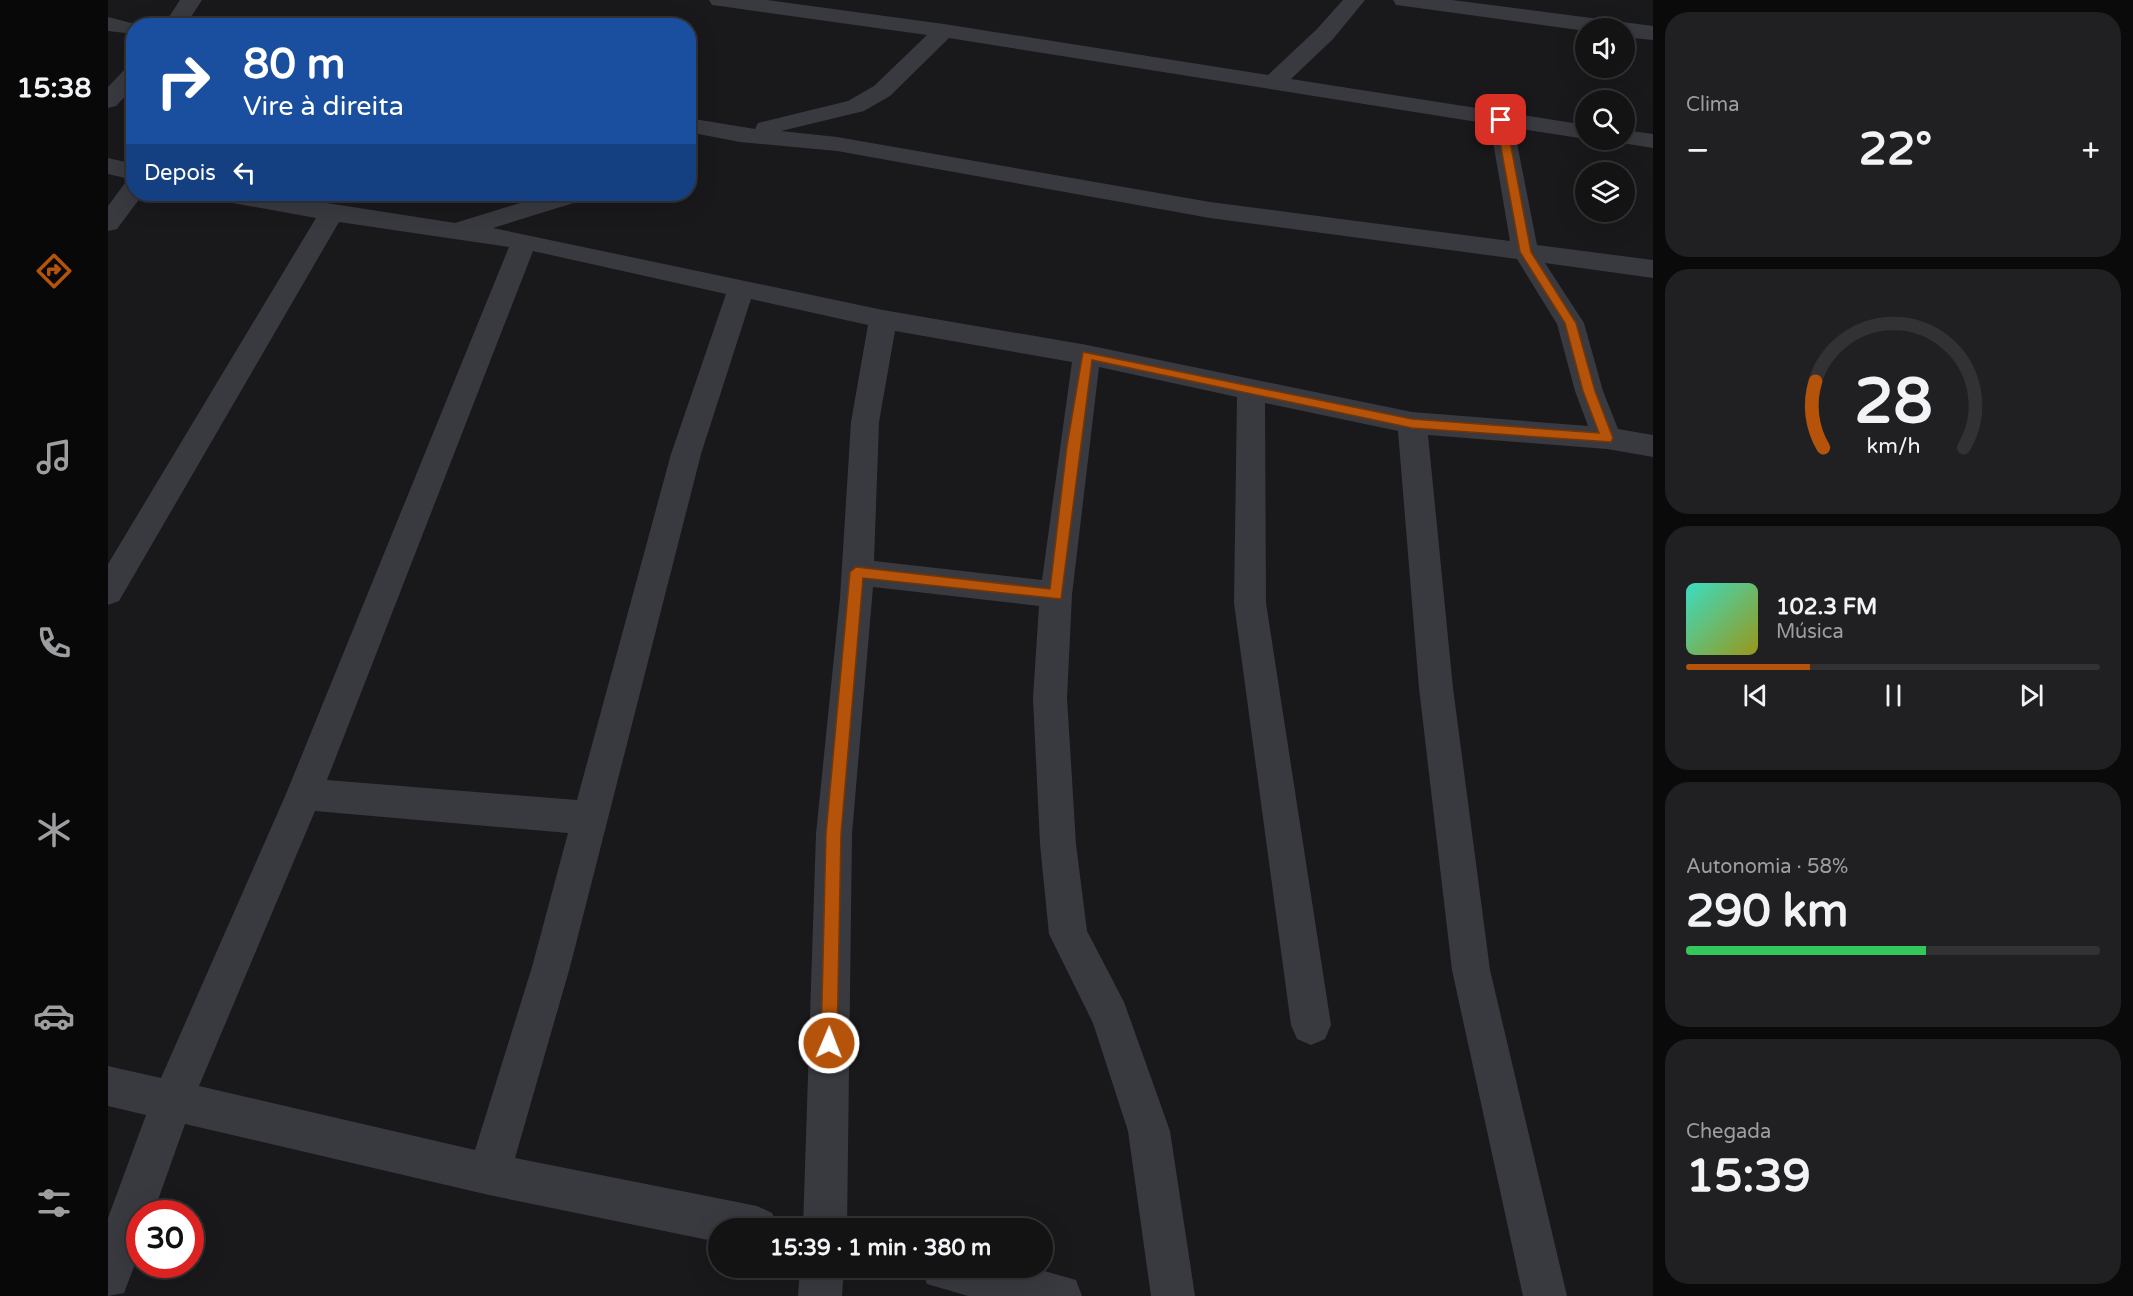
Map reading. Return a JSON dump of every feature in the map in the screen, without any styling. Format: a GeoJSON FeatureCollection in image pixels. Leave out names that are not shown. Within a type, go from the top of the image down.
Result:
{"type":"FeatureCollection","features":[{"type":"Feature","properties":{"kind":"street"},"geometry":{"type":"LineString","coordinates":[[179,18],[191,0]]}},
{"type":"Feature","properties":{"kind":"street"},"geometry":{"type":"LineString","coordinates":[[720,0],[944,31],[1575,130]]}},
{"type":"Feature","properties":{"kind":"street"},"geometry":{"type":"LineString","coordinates":[[1272,84],[1326,34],[1354,0]]}},
{"type":"Feature","properties":{"kind":"street"},"geometry":{"type":"LineString","coordinates":[[1404,0],[1575,23]]}},
{"type":"Feature","properties":{"kind":"street"},"geometry":{"type":"LineString","coordinates":[[108,24],[126,27]]}},
{"type":"Feature","properties":{"kind":"street"},"geometry":{"type":"LineString","coordinates":[[696,138],[740,135],[856,106],[882,92],[944,31]]}},
{"type":"Feature","properties":{"kind":"street"},"geometry":{"type":"LineString","coordinates":[[1635,31],[1653,33]]}},
{"type":"Feature","properties":{"kind":"street"},"geometry":{"type":"LineString","coordinates":[[108,101],[126,82]]}},
{"type":"Feature","properties":{"kind":"street"},"geometry":{"type":"LineString","coordinates":[[1501,120],[1525,252],[1570,323],[1589,391],[1607,438]]}},
{"type":"Feature","properties":{"kind":"street"},"geometry":{"type":"LineString","coordinates":[[696,127],[740,135],[837,144],[1210,210],[1653,269]]}},
{"type":"Feature","properties":{"kind":"street"},"geometry":{"type":"LineString","coordinates":[[1635,139],[1653,141]]}},
{"type":"Feature","properties":{"kind":"street"},"geometry":{"type":"LineString","coordinates":[[108,166],[126,170]]}},
{"type":"Feature","properties":{"kind":"street"},"geometry":{"type":"LineString","coordinates":[[108,223],[126,199]]}},
{"type":"Feature","properties":{"kind":"street"},"geometry":{"type":"LineString","coordinates":[[266,201],[454,231],[518,216],[556,201]]}},
{"type":"Feature","properties":{"kind":"street"},"geometry":{"type":"LineString","coordinates":[[108,592],[332,213]]}},
{"type":"Feature","properties":{"kind":"street"},"geometry":{"type":"LineString","coordinates":[[518,216],[741,290],[883,319],[1087,355],[1412,423],[1607,438],[1653,446]]}},
{"type":"Feature","properties":{"kind":"street"},"geometry":{"type":"LineString","coordinates":[[108,1277],[173,1099],[304,794],[518,216]]}},
{"type":"Feature","properties":{"kind":"street"},"geometry":{"type":"LineString","coordinates":[[489,1174],[591,818],[686,454],[741,290]]}},
{"type":"Feature","properties":{"kind":"street"},"geometry":{"type":"LineString","coordinates":[[825,1218],[834,834],[856,572],[865,422],[883,319]]}},
{"type":"Feature","properties":{"kind":"street"},"geometry":{"type":"LineString","coordinates":[[1087,355],[1073,446],[1056,595],[1050,698],[1058,844],[1068,934],[1110,1016],[1149,1131],[1173,1296]]}},
{"type":"Feature","properties":{"kind":"street"},"geometry":{"type":"LineString","coordinates":[[1251,389],[1250,603],[1311,1025]]}},
{"type":"Feature","properties":{"kind":"street"},"geometry":{"type":"LineString","coordinates":[[1412,423],[1436,688],[1471,970],[1545,1296]]}},
{"type":"Feature","properties":{"kind":"street"},"geometry":{"type":"LineString","coordinates":[[856,572],[1056,595]]}},
{"type":"Feature","properties":{"kind":"street"},"geometry":{"type":"LineString","coordinates":[[304,794],[591,818]]}},
{"type":"Feature","properties":{"kind":"street"},"geometry":{"type":"LineString","coordinates":[[108,1086],[173,1099],[489,1174],[708,1218]]}},
{"type":"Feature","properties":{"kind":"street"},"geometry":{"type":"LineString","coordinates":[[820,1296],[821,1278]]}},
{"type":"Feature","properties":{"kind":"street"},"geometry":{"type":"LineString","coordinates":[[985,1278],[1060,1296]]}},
{"type":"Feature","properties":{"kind":"route"},"geometry":{"type":"LineString","coordinates":[[829,1043],[834,834],[856,572],[1056,595],[1073,446],[1087,355],[1412,423],[1607,438],[1589,391],[1570,323],[1525,252],[1501,120]]}}]}
